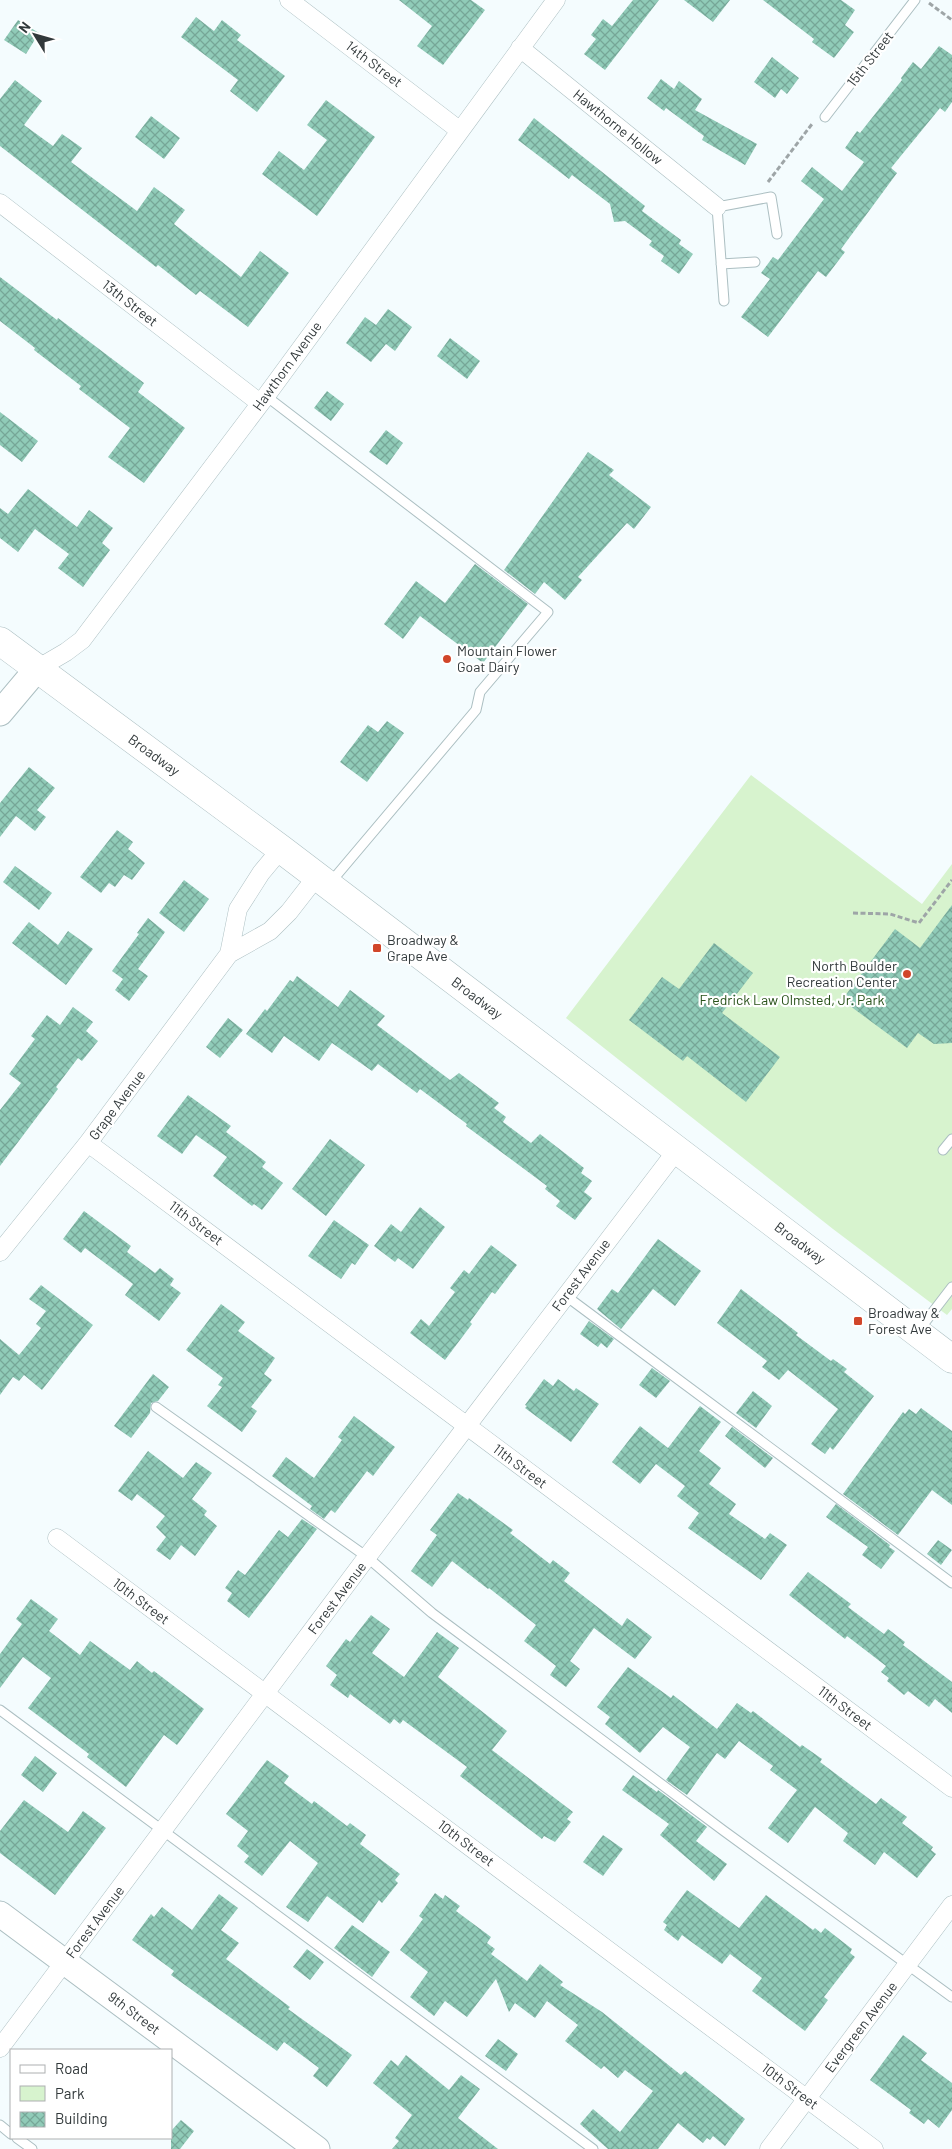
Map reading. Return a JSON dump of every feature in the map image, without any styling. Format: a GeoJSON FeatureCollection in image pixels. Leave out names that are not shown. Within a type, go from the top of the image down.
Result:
{"type":"FeatureCollection","features":[{"type":"Feature","properties":{"kind":"main road","name":"Broadway"},"geometry":{"type":"LineString","coordinates":[[0,641],[281,849],[952,1359]]}},
{"type":"Feature","properties":{"kind":"street","name":"14th Street"},"geometry":{"type":"LineString","coordinates":[[289,0],[459,130]]}},
{"type":"Feature","properties":{"kind":"street","name":"Hawthorn Avenue"},"geometry":{"type":"LineString","coordinates":[[0,713],[37,669],[82,640],[263,400],[556,0]]}},
{"type":"Feature","properties":{"kind":"street","name":"Hawthorne Hollow"},"geometry":{"type":"LineString","coordinates":[[520,48],[717,207]]}},
{"type":"Feature","properties":{"kind":"street","name":"13th Street"},"geometry":{"type":"LineString","coordinates":[[0,203],[263,400]]}},
{"type":"Feature","properties":{"kind":"street","name":"Grape Avenue"},"geometry":{"type":"LineString","coordinates":[[229,954],[238,909],[261,873],[281,849]]}},
{"type":"Feature","properties":{"kind":"street","name":"Grape Avenue"},"geometry":{"type":"LineString","coordinates":[[0,1252],[88,1143],[229,954],[270,931],[322,881]]}},
{"type":"Feature","properties":{"kind":"street","name":"11th Street"},"geometry":{"type":"LineString","coordinates":[[88,1143],[952,1788]]}},
{"type":"Feature","properties":{"kind":"street","name":"Forest Avenue"},"geometry":{"type":"LineString","coordinates":[[0,2048],[367,1558],[677,1150]]}},
{"type":"Feature","properties":{"kind":"street","name":"10th Street"},"geometry":{"type":"LineString","coordinates":[[57,1538],[874,2149]]}},
{"type":"Feature","properties":{"kind":"street","name":"Evergreen Avenue"},"geometry":{"type":"LineString","coordinates":[[769,2149],[952,1905]]}},
{"type":"Feature","properties":{"kind":"street","name":"9th Street"},"geometry":{"type":"LineString","coordinates":[[0,1914],[317,2149]]}},
{"type":"Feature","properties":{"kind":"lane","name":"15th Street"},"geometry":{"type":"LineString","coordinates":[[825,118],[915,0]]}},
{"type":"Feature","properties":{"kind":"lane"},"geometry":{"type":"LineString","coordinates":[[724,302],[717,207],[772,197],[777,234]]}},
{"type":"Feature","properties":{"kind":"lane"},"geometry":{"type":"LineString","coordinates":[[721,264],[755,262]]}},
{"type":"Feature","properties":{"kind":"lane"},"geometry":{"type":"LineString","coordinates":[[263,400],[548,612],[480,692],[476,710],[322,881]]}},
{"type":"Feature","properties":{"kind":"lane"},"geometry":{"type":"LineString","coordinates":[[943,1150],[952,1139]]}},
{"type":"Feature","properties":{"kind":"lane"},"geometry":{"type":"LineString","coordinates":[[917,1333],[952,1287]]}},
{"type":"Feature","properties":{"kind":"lane"},"geometry":{"type":"LineString","coordinates":[[566,1296],[952,1582]]}},
{"type":"Feature","properties":{"kind":"lane"},"geometry":{"type":"LineString","coordinates":[[156,1407],[367,1558],[432,1613],[724,1831],[952,1997]]}},
{"type":"Feature","properties":{"kind":"lane"},"geometry":{"type":"LineString","coordinates":[[0,1710],[593,2149]]}},
{"type":"Feature","properties":{"kind":"lane"},"geometry":{"type":"LineString","coordinates":[[0,2125],[10,2133]]}},
{"type":"Feature","properties":{"kind":"lane"},"geometry":{"type":"LineString","coordinates":[[18,2139],[32,2149]]}},
{"type":"Feature","properties":{"kind":"path"},"geometry":{"type":"LineString","coordinates":[[924,0],[952,20]]}},
{"type":"Feature","properties":{"kind":"path"},"geometry":{"type":"LineString","coordinates":[[772,197],[768,181],[815,119],[825,118]]}},
{"type":"Feature","properties":{"kind":"path"},"geometry":{"type":"LineString","coordinates":[[853,914],[890,914],[919,923],[952,880]]}},
{"type":"Feature","properties":{"kind":"green space","name":"Fredrick Law Olmsted, Jr. Park"},"geometry":{"type":"Polygon","coordinates":[[[751,775],[922,904],[952,864],[952,1309],[947,1315],[833,1229],[566,1018],[751,775]]]}},
{"type":"Feature","properties":{"kind":"building"},"geometry":{"type":"Polygon","coordinates":[[[399,0],[471,0],[485,10],[443,65],[417,46],[432,26],[399,0]]]}},
{"type":"Feature","properties":{"kind":"building"},"geometry":{"type":"Polygon","coordinates":[[[633,0],[659,0],[605,70],[584,54],[596,39],[591,35],[603,19],[612,26],[633,0]]]}},
{"type":"Feature","properties":{"kind":"building"},"geometry":{"type":"Polygon","coordinates":[[[684,0],[730,0],[713,22],[684,0]]]}},
{"type":"Feature","properties":{"kind":"building"},"geometry":{"type":"Polygon","coordinates":[[[763,0],[841,0],[855,10],[845,25],[854,32],[834,58],[812,42],[814,39],[763,0]]]}},
{"type":"Feature","properties":{"kind":"building"},"geometry":{"type":"Polygon","coordinates":[[[196,17],[214,31],[222,20],[241,35],[237,40],[285,76],[257,112],[230,91],[238,80],[181,37],[196,17]]]}},
{"type":"Feature","properties":{"kind":"building"},"geometry":{"type":"Polygon","coordinates":[[[18,20],[39,33],[26,54],[4,40],[18,20]]]}},
{"type":"Feature","properties":{"kind":"building"},"geometry":{"type":"Polygon","coordinates":[[[939,46],[952,55],[952,102],[945,112],[940,108],[891,168],[897,173],[841,249],[845,252],[826,277],[818,271],[768,337],[741,317],[770,279],[761,273],[773,257],[778,260],[824,199],[801,181],[812,167],[842,191],[864,162],[845,148],[857,131],[860,133],[902,80],[901,78],[913,62],[921,69],[939,46]]]}},
{"type":"Feature","properties":{"kind":"building"},"geometry":{"type":"Polygon","coordinates":[[[772,57],[799,78],[787,94],[781,89],[775,98],[754,82],[772,57]]]}},
{"type":"Feature","properties":{"kind":"building"},"geometry":{"type":"Polygon","coordinates":[[[661,79],[674,89],[679,81],[702,99],[695,110],[757,144],[745,165],[702,140],[704,136],[666,108],[664,111],[647,98],[661,79]]]}},
{"type":"Feature","properties":{"kind":"building"},"geometry":{"type":"Polygon","coordinates":[[[15,80],[42,101],[24,125],[53,146],[62,134],[82,148],[71,162],[137,211],[154,187],[185,210],[174,224],[241,277],[260,251],[289,273],[248,327],[200,291],[196,295],[158,265],[156,267],[0,146],[0,99],[15,80]]]}},
{"type":"Feature","properties":{"kind":"building"},"geometry":{"type":"Polygon","coordinates":[[[326,100],[375,137],[317,216],[262,174],[279,151],[304,170],[327,140],[307,125],[326,100]]]}},
{"type":"Feature","properties":{"kind":"building"},"geometry":{"type":"Polygon","coordinates":[[[151,116],[180,138],[164,159],[135,137],[151,116]]]}},
{"type":"Feature","properties":{"kind":"building"},"geometry":{"type":"Polygon","coordinates":[[[534,118],[645,206],[642,211],[681,240],[679,244],[693,254],[679,274],[661,261],[664,256],[649,245],[652,241],[625,221],[614,222],[610,204],[572,175],[569,179],[518,140],[534,118]]]}},
{"type":"Feature","properties":{"kind":"building"},"geometry":{"type":"Polygon","coordinates":[[[0,277],[144,383],[138,392],[185,428],[144,483],[108,457],[130,428],[79,389],[81,386],[0,321],[0,277]]]}},
{"type":"Feature","properties":{"kind":"building"},"geometry":{"type":"Polygon","coordinates":[[[388,309],[412,327],[395,351],[386,344],[371,362],[346,343],[365,317],[376,325],[388,309]]]}},
{"type":"Feature","properties":{"kind":"building"},"geometry":{"type":"Polygon","coordinates":[[[450,338],[480,361],[467,379],[437,356],[450,338]]]}},
{"type":"Feature","properties":{"kind":"building"},"geometry":{"type":"Polygon","coordinates":[[[327,391],[344,404],[331,421],[314,408],[327,391]]]}},
{"type":"Feature","properties":{"kind":"building"},"geometry":{"type":"Polygon","coordinates":[[[0,412],[38,441],[22,462],[0,445],[0,412]]]}},
{"type":"Feature","properties":{"kind":"building"},"geometry":{"type":"Polygon","coordinates":[[[386,430],[403,443],[387,465],[369,452],[386,430]]]}},
{"type":"Feature","properties":{"kind":"building"},"geometry":{"type":"Polygon","coordinates":[[[588,452],[614,470],[609,475],[651,507],[634,529],[627,523],[578,577],[582,580],[565,600],[544,582],[535,594],[504,570],[588,452]]]}},
{"type":"Feature","properties":{"kind":"building"},"geometry":{"type":"Polygon","coordinates":[[[28,489],[77,527],[89,510],[113,528],[102,543],[110,550],[83,587],[58,568],[69,554],[35,529],[18,552],[0,538],[0,508],[8,514],[28,489]]]}},
{"type":"Feature","properties":{"kind":"building"},"geometry":{"type":"Polygon","coordinates":[[[475,564],[528,604],[483,663],[420,616],[403,639],[384,624],[416,581],[445,603],[475,564]]]}},
{"type":"Feature","properties":{"kind":"building"},"geometry":{"type":"Polygon","coordinates":[[[387,721],[404,733],[367,782],[340,762],[368,725],[378,732],[387,721]]]}},
{"type":"Feature","properties":{"kind":"building"},"geometry":{"type":"Polygon","coordinates":[[[29,767],[55,788],[37,810],[46,817],[35,831],[16,816],[0,837],[0,803],[29,767]]]}},
{"type":"Feature","properties":{"kind":"building"},"geometry":{"type":"Polygon","coordinates":[[[117,830],[133,842],[128,849],[145,863],[132,880],[124,875],[115,887],[109,883],[101,893],[80,877],[117,830]]]}},
{"type":"Feature","properties":{"kind":"building"},"geometry":{"type":"Polygon","coordinates":[[[15,866],[52,893],[39,910],[3,882],[15,866]]]}},
{"type":"Feature","properties":{"kind":"building"},"geometry":{"type":"Polygon","coordinates":[[[184,880],[209,899],[184,932],[159,913],[184,880]]]}},
{"type":"Feature","properties":{"kind":"building","name":"North Boulder Recreation Center"},"geometry":{"type":"Polygon","coordinates":[[[952,905],[952,1043],[934,1044],[918,1033],[907,1048],[842,1000],[895,929],[920,948],[952,905]]]}},
{"type":"Feature","properties":{"kind":"building"},"geometry":{"type":"Polygon","coordinates":[[[148,918],[165,932],[138,969],[148,976],[129,1001],[115,990],[123,979],[112,971],[139,934],[137,933],[148,918]]]}},
{"type":"Feature","properties":{"kind":"building"},"geometry":{"type":"Polygon","coordinates":[[[29,922],[58,945],[68,931],[93,949],[66,985],[12,943],[29,922]]]}},
{"type":"Feature","properties":{"kind":"building"},"geometry":{"type":"Polygon","coordinates":[[[714,943],[753,973],[722,1013],[780,1057],[746,1102],[687,1056],[683,1061],[629,1020],[662,977],[679,989],[714,943]]]}},
{"type":"Feature","properties":{"kind":"building"},"geometry":{"type":"Polygon","coordinates":[[[297,976],[338,1007],[350,990],[385,1016],[377,1025],[450,1080],[459,1073],[499,1103],[494,1108],[506,1117],[503,1122],[531,1143],[540,1134],[584,1168],[581,1173],[592,1181],[584,1192],[592,1198],[575,1220],[556,1206],[560,1201],[545,1189],[547,1186],[420,1089],[417,1093],[378,1064],[372,1071],[332,1043],[319,1061],[284,1036],[272,1053],[246,1034],[265,1009],[267,1011],[290,980],[293,982],[297,976]]]}},
{"type":"Feature","properties":{"kind":"building"},"geometry":{"type":"Polygon","coordinates":[[[73,1007],[93,1022],[86,1031],[98,1041],[82,1061],[78,1058],[56,1087],[58,1089],[0,1166],[0,1110],[21,1083],[9,1074],[35,1039],[31,1036],[47,1015],[60,1025],[73,1007]]]}},
{"type":"Feature","properties":{"kind":"building"},"geometry":{"type":"Polygon","coordinates":[[[228,1018],[243,1030],[220,1058],[206,1047],[228,1018]]]}},
{"type":"Feature","properties":{"kind":"building"},"geometry":{"type":"Polygon","coordinates":[[[188,1095],[231,1126],[226,1132],[266,1162],[262,1167],[283,1183],[262,1210],[254,1204],[252,1206],[213,1176],[227,1157],[196,1135],[182,1154],[157,1136],[188,1095]]]}},
{"type":"Feature","properties":{"kind":"building"},"geometry":{"type":"Polygon","coordinates":[[[330,1139],[365,1165],[326,1216],[292,1189],[330,1139]]]}},
{"type":"Feature","properties":{"kind":"building"},"geometry":{"type":"Polygon","coordinates":[[[420,1207],[445,1227],[413,1269],[398,1258],[395,1262],[374,1246],[391,1224],[401,1232],[420,1207]]]}},
{"type":"Feature","properties":{"kind":"building"},"geometry":{"type":"Polygon","coordinates":[[[84,1211],[131,1246],[127,1252],[155,1273],[160,1268],[174,1279],[170,1285],[181,1293],[159,1321],[125,1295],[133,1284],[85,1248],[81,1253],[63,1239],[84,1211]]]}},
{"type":"Feature","properties":{"kind":"building"},"geometry":{"type":"Polygon","coordinates":[[[334,1220],[369,1245],[355,1265],[352,1263],[341,1279],[308,1256],[334,1220]]]}},
{"type":"Feature","properties":{"kind":"building"},"geometry":{"type":"Polygon","coordinates":[[[658,1239],[701,1271],[675,1306],[653,1289],[621,1329],[597,1309],[612,1289],[618,1293],[658,1239]]]}},
{"type":"Feature","properties":{"kind":"building"},"geometry":{"type":"Polygon","coordinates":[[[491,1245],[517,1265],[495,1294],[492,1292],[470,1322],[472,1324],[445,1360],[410,1333],[421,1319],[429,1326],[455,1292],[450,1288],[464,1270],[469,1274],[491,1245]]]}},
{"type":"Feature","properties":{"kind":"building"},"geometry":{"type":"Polygon","coordinates":[[[41,1285],[93,1325],[42,1390],[24,1375],[19,1381],[13,1377],[0,1395],[0,1339],[19,1355],[41,1328],[36,1324],[46,1311],[29,1299],[41,1285]]]}},
{"type":"Feature","properties":{"kind":"building"},"geometry":{"type":"Polygon","coordinates":[[[741,1289],[798,1333],[796,1335],[831,1361],[833,1359],[847,1369],[844,1372],[874,1396],[833,1450],[830,1447],[825,1454],[811,1444],[838,1409],[788,1370],[779,1380],[762,1367],[767,1361],[717,1323],[741,1289]]]}},
{"type":"Feature","properties":{"kind":"building"},"geometry":{"type":"Polygon","coordinates":[[[221,1304],[245,1322],[238,1331],[275,1358],[264,1374],[272,1380],[251,1407],[257,1411],[242,1432],[207,1406],[222,1387],[218,1385],[223,1378],[186,1350],[221,1304]]]}},
{"type":"Feature","properties":{"kind":"building"},"geometry":{"type":"Polygon","coordinates":[[[589,1321],[614,1339],[607,1348],[601,1343],[598,1347],[580,1334],[589,1321]]]}},
{"type":"Feature","properties":{"kind":"building"},"geometry":{"type":"Polygon","coordinates":[[[652,1368],[670,1381],[656,1398],[639,1385],[652,1368]]]}},
{"type":"Feature","properties":{"kind":"building"},"geometry":{"type":"Polygon","coordinates":[[[153,1374],[169,1387],[158,1401],[151,1403],[150,1413],[131,1438],[114,1426],[153,1374]]]}},
{"type":"Feature","properties":{"kind":"building"},"geometry":{"type":"Polygon","coordinates":[[[544,1379],[553,1386],[558,1379],[574,1391],[576,1388],[599,1404],[571,1442],[525,1408],[527,1406],[525,1405],[544,1379]]]}},
{"type":"Feature","properties":{"kind":"building"},"geometry":{"type":"Polygon","coordinates":[[[753,1391],[772,1406],[756,1428],[736,1413],[753,1391]]]}},
{"type":"Feature","properties":{"kind":"building"},"geometry":{"type":"Polygon","coordinates":[[[700,1406],[721,1422],[699,1451],[721,1468],[709,1484],[736,1504],[729,1514],[765,1539],[770,1533],[787,1545],[761,1580],[688,1528],[699,1513],[677,1496],[685,1486],[656,1464],[640,1484],[612,1462],[640,1426],[668,1448],[700,1406]]]}},
{"type":"Feature","properties":{"kind":"building"},"geometry":{"type":"Polygon","coordinates":[[[921,1408],[952,1431],[952,1505],[932,1490],[898,1535],[843,1494],[903,1412],[905,1414],[909,1409],[916,1414],[921,1408]]]}},
{"type":"Feature","properties":{"kind":"building"},"geometry":{"type":"Polygon","coordinates":[[[354,1416],[395,1447],[373,1476],[367,1471],[335,1513],[331,1510],[324,1519],[310,1509],[312,1506],[272,1476],[286,1457],[314,1478],[342,1440],[338,1437],[354,1416]]]}},
{"type":"Feature","properties":{"kind":"building"},"geometry":{"type":"Polygon","coordinates":[[[732,1427],[773,1458],[765,1468],[725,1436],[732,1427]]]}},
{"type":"Feature","properties":{"kind":"building"},"geometry":{"type":"Polygon","coordinates":[[[148,1451],[183,1478],[196,1462],[212,1473],[192,1499],[207,1511],[204,1515],[217,1526],[195,1556],[181,1545],[170,1560],[156,1550],[166,1537],[156,1527],[165,1516],[137,1494],[132,1501],[118,1491],[148,1451]]]}},
{"type":"Feature","properties":{"kind":"building"},"geometry":{"type":"Polygon","coordinates":[[[458,1493],[468,1500],[469,1498],[513,1530],[510,1533],[550,1564],[553,1560],[570,1573],[564,1581],[622,1626],[627,1618],[652,1637],[635,1659],[594,1628],[570,1661],[580,1669],[566,1687],[550,1675],[556,1666],[524,1641],[536,1625],[489,1588],[452,1561],[432,1587],[411,1571],[437,1535],[430,1530],[458,1493]]]}},
{"type":"Feature","properties":{"kind":"building"},"geometry":{"type":"Polygon","coordinates":[[[836,1504],[890,1545],[889,1547],[895,1551],[881,1569],[862,1555],[868,1547],[826,1517],[836,1504]]]}},
{"type":"Feature","properties":{"kind":"building"},"geometry":{"type":"Polygon","coordinates":[[[302,1519],[317,1529],[249,1618],[227,1601],[232,1593],[225,1588],[238,1570],[245,1575],[279,1530],[288,1537],[302,1519]]]}},
{"type":"Feature","properties":{"kind":"building"},"geometry":{"type":"Polygon","coordinates":[[[938,1540],[952,1550],[941,1565],[927,1554],[938,1540]]]}},
{"type":"Feature","properties":{"kind":"building"},"geometry":{"type":"Polygon","coordinates":[[[808,1572],[851,1604],[848,1607],[884,1634],[888,1629],[905,1642],[903,1645],[952,1682],[952,1713],[935,1699],[929,1707],[908,1691],[904,1695],[887,1681],[889,1678],[881,1672],[886,1666],[847,1636],[845,1639],[789,1595],[808,1572]]]}},
{"type":"Feature","properties":{"kind":"building"},"geometry":{"type":"Polygon","coordinates":[[[31,1599],[58,1619],[49,1631],[80,1655],[90,1641],[130,1670],[137,1661],[152,1673],[154,1671],[204,1709],[177,1745],[164,1735],[126,1787],[87,1757],[89,1754],[28,1708],[51,1678],[23,1657],[0,1688],[0,1654],[22,1624],[16,1619],[31,1599]]]}},
{"type":"Feature","properties":{"kind":"building"},"geometry":{"type":"Polygon","coordinates":[[[371,1615],[390,1629],[372,1653],[404,1677],[437,1632],[459,1648],[438,1677],[507,1731],[492,1750],[573,1812],[567,1819],[571,1822],[555,1842],[544,1836],[542,1839],[460,1776],[467,1767],[403,1720],[400,1724],[394,1719],[390,1724],[350,1694],[348,1698],[330,1685],[337,1675],[326,1666],[346,1639],[350,1642],[371,1615]]]}},
{"type":"Feature","properties":{"kind":"building"},"geometry":{"type":"Polygon","coordinates":[[[628,1667],[671,1698],[673,1695],[717,1729],[737,1703],[751,1713],[753,1711],[800,1747],[802,1745],[822,1759],[820,1762],[876,1804],[881,1798],[907,1817],[902,1823],[933,1847],[931,1850],[936,1854],[917,1878],[884,1852],[875,1865],[843,1841],[848,1833],[815,1807],[788,1843],[768,1828],[797,1790],[770,1770],[773,1766],[739,1741],[725,1759],[717,1753],[687,1795],[666,1780],[690,1747],[663,1727],[640,1753],[605,1724],[610,1717],[597,1707],[628,1667]]]}},
{"type":"Feature","properties":{"kind":"building"},"geometry":{"type":"Polygon","coordinates":[[[35,1756],[57,1773],[43,1792],[21,1775],[35,1756]]]}},
{"type":"Feature","properties":{"kind":"building"},"geometry":{"type":"Polygon","coordinates":[[[267,1760],[289,1776],[284,1783],[312,1804],[314,1801],[347,1826],[350,1823],[366,1835],[360,1844],[400,1874],[395,1880],[398,1883],[382,1903],[379,1900],[363,1923],[327,1896],[308,1922],[286,1907],[318,1863],[290,1841],[262,1876],[244,1862],[249,1856],[237,1846],[248,1831],[226,1814],[267,1760]]]}},
{"type":"Feature","properties":{"kind":"building"},"geometry":{"type":"Polygon","coordinates":[[[633,1775],[657,1792],[658,1790],[707,1827],[696,1841],[727,1864],[714,1881],[660,1835],[669,1824],[622,1790],[633,1775]]]}},
{"type":"Feature","properties":{"kind":"building"},"geometry":{"type":"Polygon","coordinates":[[[24,1800],[68,1832],[83,1811],[106,1828],[55,1895],[0,1853],[0,1831],[24,1800]]]}},
{"type":"Feature","properties":{"kind":"building"},"geometry":{"type":"Polygon","coordinates":[[[603,1835],[623,1849],[603,1876],[583,1862],[603,1835]]]}},
{"type":"Feature","properties":{"kind":"building"},"geometry":{"type":"Polygon","coordinates":[[[687,1890],[739,1928],[766,1895],[813,1930],[815,1928],[821,1933],[825,1928],[852,1949],[850,1953],[855,1957],[824,1997],[828,2000],[805,2031],[752,1991],[762,1978],[730,1954],[722,1964],[682,1935],[678,1941],[664,1930],[667,1925],[663,1922],[687,1890]]]}},
{"type":"Feature","properties":{"kind":"building"},"geometry":{"type":"Polygon","coordinates":[[[435,1893],[443,1899],[445,1895],[460,1906],[456,1911],[491,1937],[487,1943],[495,1949],[491,1954],[527,1981],[540,1964],[563,1982],[560,1985],[602,2012],[681,2075],[685,2071],[745,2119],[725,2146],[713,2136],[710,2140],[707,2138],[703,2143],[678,2123],[658,2149],[608,2149],[580,2124],[593,2109],[620,2132],[653,2091],[625,2070],[618,2078],[604,2066],[601,2069],[565,2041],[578,2025],[547,2001],[535,2018],[515,2003],[509,2012],[496,1979],[467,2017],[445,2001],[434,2016],[410,1997],[428,1972],[400,1950],[423,1919],[419,1916],[435,1893]]]}},
{"type":"Feature","properties":{"kind":"building"},"geometry":{"type":"Polygon","coordinates":[[[219,1894],[238,1908],[221,1930],[239,1943],[226,1959],[290,2007],[288,2009],[352,2055],[327,2087],[313,2076],[319,2068],[284,2042],[277,2051],[171,1975],[174,1971],[132,1940],[151,1914],[154,1917],[162,1907],[192,1930],[219,1894]]]}},
{"type":"Feature","properties":{"kind":"building"},"geometry":{"type":"Polygon","coordinates":[[[352,1925],[390,1952],[372,1977],[334,1948],[352,1925]]]}},
{"type":"Feature","properties":{"kind":"building"},"geometry":{"type":"Polygon","coordinates":[[[307,1949],[324,1962],[310,1980],[293,1967],[307,1949]]]}},
{"type":"Feature","properties":{"kind":"building"},"geometry":{"type":"Polygon","coordinates":[[[903,2035],[927,2053],[921,2060],[952,2083],[952,2110],[939,2128],[928,2119],[924,2124],[909,2113],[911,2110],[870,2080],[903,2035]]]}},
{"type":"Feature","properties":{"kind":"building"},"geometry":{"type":"Polygon","coordinates":[[[498,2039],[518,2054],[506,2071],[485,2056],[498,2039]]]}},
{"type":"Feature","properties":{"kind":"building"},"geometry":{"type":"Polygon","coordinates":[[[406,2055],[449,2090],[461,2075],[480,2089],[458,2118],[498,2149],[392,2149],[399,2141],[395,2138],[412,2115],[373,2083],[391,2060],[398,2066],[406,2055]]]}},
{"type":"Feature","properties":{"kind":"building"},"geometry":{"type":"Polygon","coordinates":[[[181,2120],[194,2131],[180,2149],[171,2149],[172,2130],[181,2120]]]}},
{"type":"Feature","properties":{"kind":"place","name":"Mountain Flower Goat Dairy"},"geometry":{"type":"Point","coordinates":[447,659]}},
{"type":"Feature","properties":{"kind":"place","name":"Broadway & Grape Ave"},"geometry":{"type":"Point","coordinates":[377,948]}},
{"type":"Feature","properties":{"kind":"place","name":"North Boulder Recreation Center"},"geometry":{"type":"Point","coordinates":[907,974]}},
{"type":"Feature","properties":{"kind":"place","name":"Broadway & Forest Ave"},"geometry":{"type":"Point","coordinates":[858,1321]}}]}
